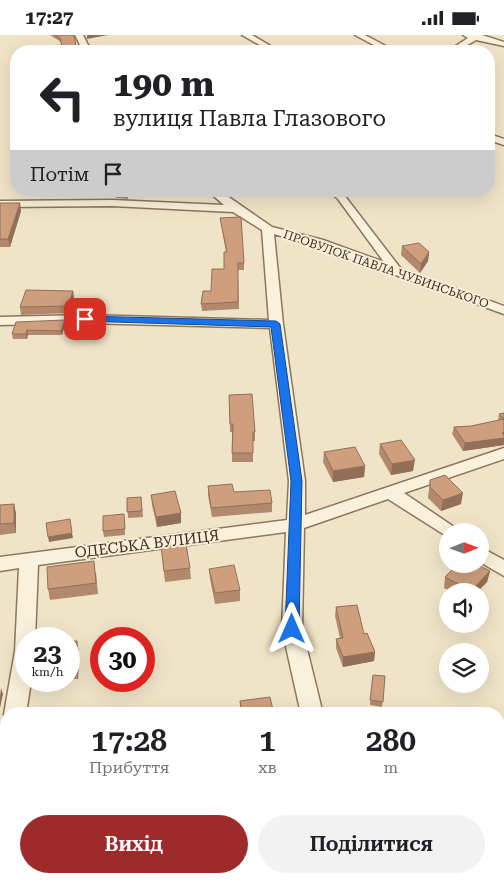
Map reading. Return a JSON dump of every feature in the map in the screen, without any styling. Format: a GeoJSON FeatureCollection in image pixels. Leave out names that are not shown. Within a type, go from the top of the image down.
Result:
{"type":"FeatureCollection","features":[{"type":"Feature","properties":{"kind":"street"},"geometry":{"type":"LineString","coordinates":[[246,35],[264,45]]}},
{"type":"Feature","properties":{"kind":"street"},"geometry":{"type":"LineString","coordinates":[[359,35],[379,45]]}},
{"type":"Feature","properties":{"kind":"street"},"geometry":{"type":"LineString","coordinates":[[460,45],[473,36],[504,44]]}},
{"type":"Feature","properties":{"kind":"street","name":"ПРОВУЛОК ПАВЛА ЧУБИНСЬКОГО"},"geometry":{"type":"LineString","coordinates":[[221,197],[268,229],[319,243],[504,310]]}},
{"type":"Feature","properties":{"kind":"street"},"geometry":{"type":"LineString","coordinates":[[342,197],[396,270]]}},
{"type":"Feature","properties":{"kind":"street"},"geometry":{"type":"LineString","coordinates":[[0,204],[112,203],[236,209]]}},
{"type":"Feature","properties":{"kind":"street"},"geometry":{"type":"LineString","coordinates":[[268,229],[276,324],[297,481],[294,525],[292,629],[310,707]]}},
{"type":"Feature","properties":{"kind":"street"},"geometry":{"type":"LineString","coordinates":[[0,321],[85,319],[276,324]]}},
{"type":"Feature","properties":{"kind":"street","name":"ОДЕСЬКА ВУЛИЦЯ"},"geometry":{"type":"LineString","coordinates":[[0,564],[294,525],[504,453]]}},
{"type":"Feature","properties":{"kind":"street"},"geometry":{"type":"LineString","coordinates":[[391,493],[439,525]]}},
{"type":"Feature","properties":{"kind":"street"},"geometry":{"type":"LineString","coordinates":[[16,707],[25,651],[29,559]]}},
{"type":"Feature","properties":{"kind":"street"},"geometry":{"type":"LineString","coordinates":[[489,559],[504,569]]}},
{"type":"Feature","properties":{"kind":"building"},"geometry":{"type":"Polygon","coordinates":[[[55,35],[74,35],[76,45],[62,45],[60,38],[55,35]]]}},
{"type":"Feature","properties":{"kind":"building"},"geometry":{"type":"Polygon","coordinates":[[[0,203],[20,203],[8,239],[0,239],[0,203]]]}},
{"type":"Feature","properties":{"kind":"building"},"geometry":{"type":"Polygon","coordinates":[[[241,217],[244,263],[238,263],[238,302],[201,304],[203,291],[211,291],[212,269],[224,269],[224,252],[227,252],[220,218],[241,217]]]}},
{"type":"Feature","properties":{"kind":"building"},"geometry":{"type":"Polygon","coordinates":[[[419,243],[429,252],[421,264],[402,246],[419,243]]]}},
{"type":"Feature","properties":{"kind":"building"},"geometry":{"type":"Polygon","coordinates":[[[26,290],[73,291],[68,306],[20,307],[26,290]]]}},
{"type":"Feature","properties":{"kind":"building"},"geometry":{"type":"Polygon","coordinates":[[[65,320],[61,331],[27,330],[26,334],[12,334],[16,322],[65,320]]]}},
{"type":"Feature","properties":{"kind":"building"},"geometry":{"type":"Polygon","coordinates":[[[252,394],[255,432],[253,432],[253,453],[232,453],[233,424],[230,424],[229,395],[252,394]]]}},
{"type":"Feature","properties":{"kind":"building"},"geometry":{"type":"Polygon","coordinates":[[[504,419],[504,432],[502,433],[504,438],[465,443],[454,427],[471,426],[504,419]]]}},
{"type":"Feature","properties":{"kind":"building"},"geometry":{"type":"Polygon","coordinates":[[[401,440],[415,460],[392,464],[380,444],[401,440]]]}},
{"type":"Feature","properties":{"kind":"building"},"geometry":{"type":"Polygon","coordinates":[[[355,447],[365,466],[333,471],[324,452],[355,447]]]}},
{"type":"Feature","properties":{"kind":"building"},"geometry":{"type":"Polygon","coordinates":[[[445,475],[463,493],[443,500],[430,487],[430,480],[445,475]]]}},
{"type":"Feature","properties":{"kind":"building"},"geometry":{"type":"Polygon","coordinates":[[[232,484],[234,492],[270,490],[272,503],[211,508],[208,486],[232,484]]]}},
{"type":"Feature","properties":{"kind":"building"},"geometry":{"type":"Polygon","coordinates":[[[175,491],[181,513],[156,517],[151,495],[175,491]]]}},
{"type":"Feature","properties":{"kind":"building"},"geometry":{"type":"Polygon","coordinates":[[[141,497],[142,511],[127,512],[127,498],[141,497]]]}},
{"type":"Feature","properties":{"kind":"building"},"geometry":{"type":"Polygon","coordinates":[[[14,504],[14,523],[0,524],[0,505],[14,504]]]}},
{"type":"Feature","properties":{"kind":"building"},"geometry":{"type":"Polygon","coordinates":[[[124,514],[125,529],[103,531],[103,516],[124,514]]]}},
{"type":"Feature","properties":{"kind":"building"},"geometry":{"type":"Polygon","coordinates":[[[70,519],[72,533],[48,537],[46,523],[70,519]]]}},
{"type":"Feature","properties":{"kind":"building"},"geometry":{"type":"Polygon","coordinates":[[[186,544],[190,568],[164,571],[161,546],[186,544]]]}},
{"type":"Feature","properties":{"kind":"building"},"geometry":{"type":"Polygon","coordinates":[[[94,561],[96,583],[48,589],[47,567],[94,561]]]}},
{"type":"Feature","properties":{"kind":"building"},"geometry":{"type":"Polygon","coordinates":[[[234,565],[240,590],[215,593],[209,569],[234,565]]]}},
{"type":"Feature","properties":{"kind":"building"},"geometry":{"type":"Polygon","coordinates":[[[449,573],[488,573],[479,583],[456,583],[445,577],[449,573]]]}},
{"type":"Feature","properties":{"kind":"building"},"geometry":{"type":"Polygon","coordinates":[[[357,605],[364,634],[367,633],[375,652],[343,657],[336,639],[343,638],[336,607],[357,605]]]}},
{"type":"Feature","properties":{"kind":"building"},"geometry":{"type":"Polygon","coordinates":[[[373,675],[385,676],[383,702],[370,700],[373,675]]]}},
{"type":"Feature","properties":{"kind":"building"},"geometry":{"type":"Polygon","coordinates":[[[270,697],[272,707],[241,707],[240,701],[270,697]]]}},
{"type":"Feature","properties":{"kind":"route"},"geometry":{"type":"LineString","coordinates":[[85,319],[276,324],[297,481],[292,629]]}}]}
